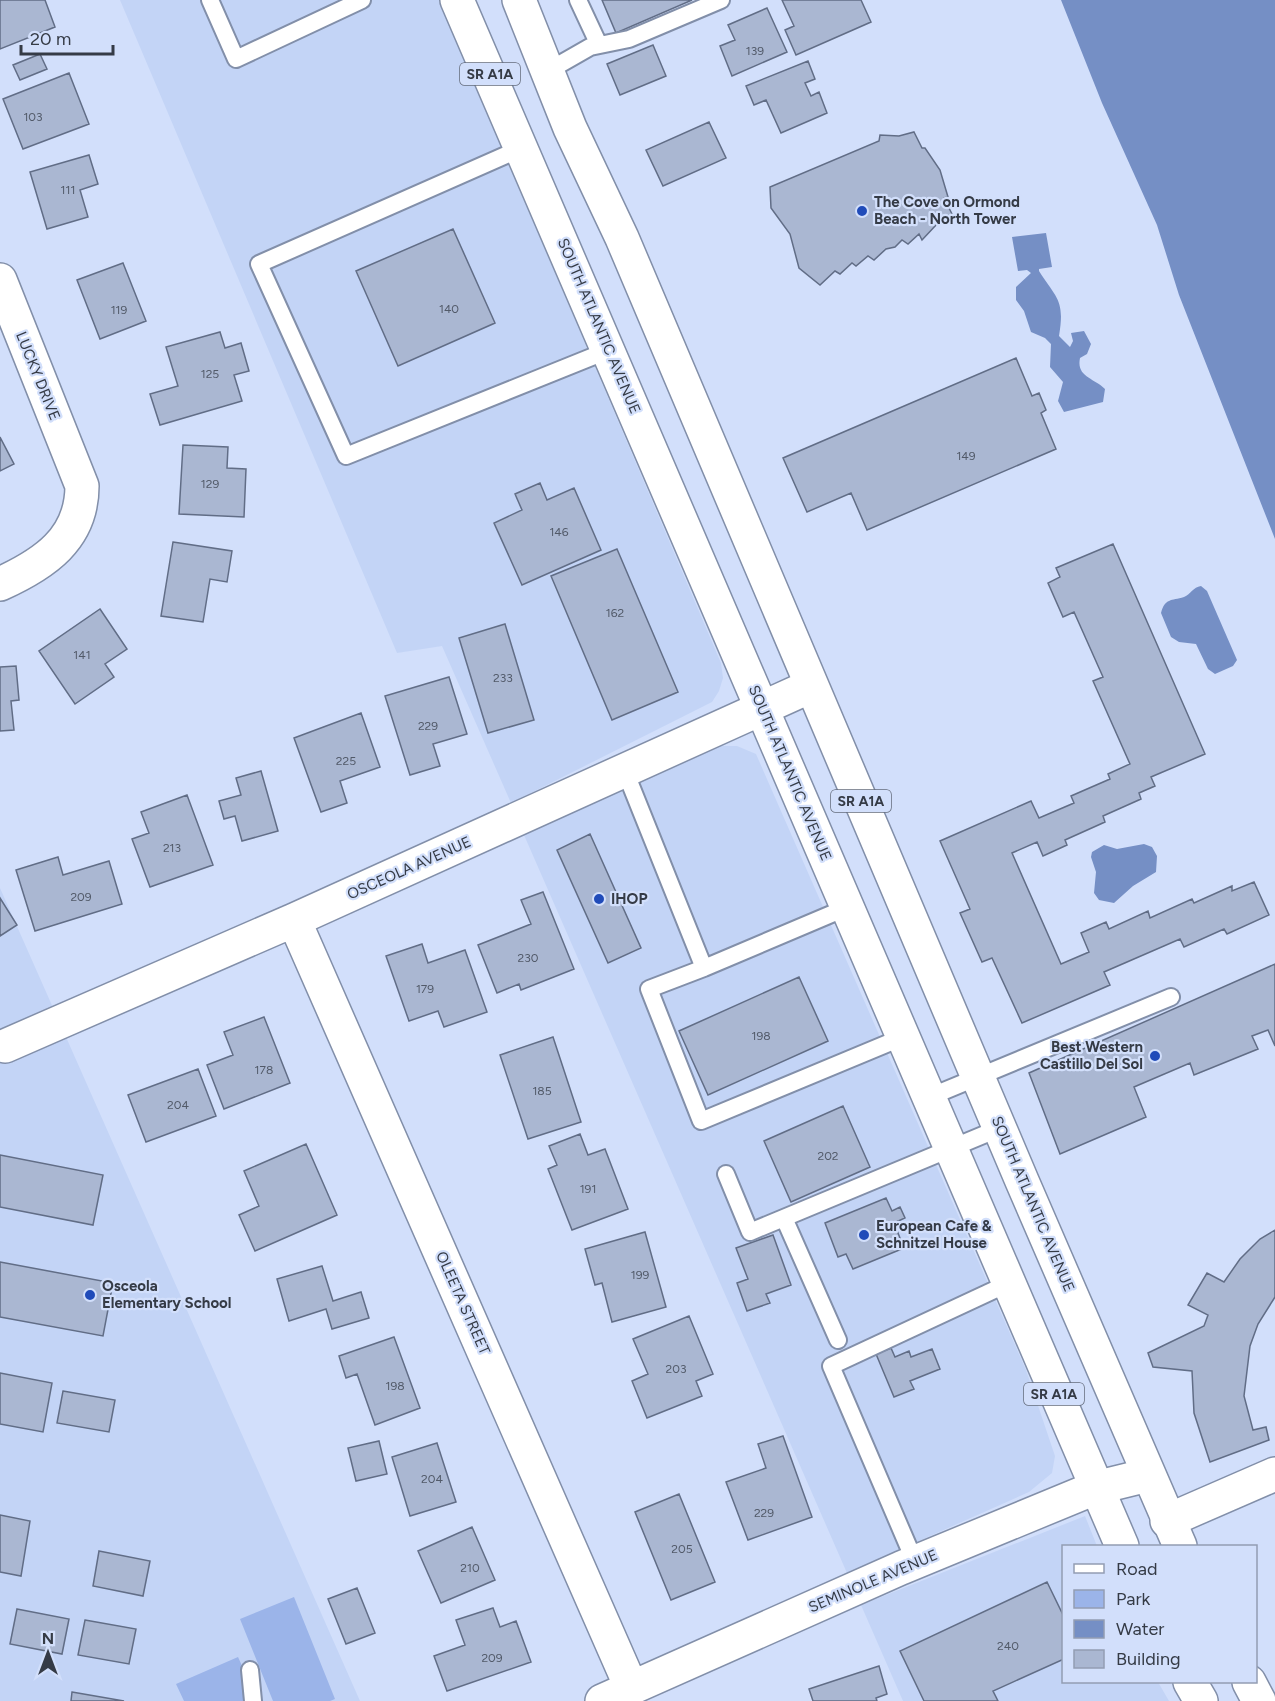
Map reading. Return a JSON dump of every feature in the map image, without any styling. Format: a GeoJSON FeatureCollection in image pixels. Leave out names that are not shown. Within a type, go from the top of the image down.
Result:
{"type":"FeatureCollection","features":[{"type":"Feature","properties":{"kind":"main road","name":"SOUTH ATLANTIC AVENUE"},"geometry":{"type":"LineString","coordinates":[[457,0],[848,907],[1007,1284],[1122,1545]]}},
{"type":"Feature","properties":{"kind":"main road","name":"SOUTH ATLANTIC AVENUE"},"geometry":{"type":"LineString","coordinates":[[519,0],[570,128],[622,238],[1174,1534]]}},
{"type":"Feature","properties":{"kind":"main road","name":"LUCKY DRIVE"},"geometry":{"type":"LineString","coordinates":[[0,280],[82,486],[82,507],[62,546],[24,573],[0,584]]}},
{"type":"Feature","properties":{"kind":"main road","name":"OSCEOLA AVENUE"},"geometry":{"type":"LineString","coordinates":[[5,1046],[294,920],[811,686]]}},
{"type":"Feature","properties":{"kind":"main road","name":"OLEETA STREET"},"geometry":{"type":"LineString","coordinates":[[294,920],[631,1687]]}},
{"type":"Feature","properties":{"kind":"main road"},"geometry":{"type":"LineString","coordinates":[[1174,1534],[1275,1474]]}},
{"type":"Feature","properties":{"kind":"main road","name":"SEMINOLE AVENUE"},"geometry":{"type":"LineString","coordinates":[[602,1701],[915,1562],[1095,1488],[1148,1475]]}},
{"type":"Feature","properties":{"kind":"main road"},"geometry":{"type":"LineString","coordinates":[[1191,1683],[1201,1701]]}},
{"type":"Feature","properties":{"kind":"main road"},"geometry":{"type":"LineString","coordinates":[[1250,1683],[1259,1701]]}},
{"type":"Feature","properties":{"kind":"lane"},"geometry":{"type":"LineString","coordinates":[[210,0],[236,58],[362,0]]}},
{"type":"Feature","properties":{"kind":"lane"},"geometry":{"type":"LineString","coordinates":[[548,71],[590,47],[629,39],[721,0]]}},
{"type":"Feature","properties":{"kind":"lane"},"geometry":{"type":"LineString","coordinates":[[580,1],[599,45]]}},
{"type":"Feature","properties":{"kind":"lane"},"geometry":{"type":"LineString","coordinates":[[522,148],[259,264],[346,456],[609,350]]}},
{"type":"Feature","properties":{"kind":"lane"},"geometry":{"type":"LineString","coordinates":[[625,771],[704,968]]}},
{"type":"Feature","properties":{"kind":"lane"},"geometry":{"type":"LineString","coordinates":[[848,907],[649,989],[701,1121],[903,1037]]}},
{"type":"Feature","properties":{"kind":"lane"},"geometry":{"type":"LineString","coordinates":[[927,1098],[1171,997]]}},
{"type":"Feature","properties":{"kind":"lane"},"geometry":{"type":"LineString","coordinates":[[726,1174],[750,1232],[951,1151],[1000,1128]]}},
{"type":"Feature","properties":{"kind":"lane"},"geometry":{"type":"LineString","coordinates":[[784,1218],[838,1340]]}},
{"type":"Feature","properties":{"kind":"lane"},"geometry":{"type":"LineString","coordinates":[[915,1562],[831,1366],[1007,1284]]}},
{"type":"Feature","properties":{"kind":"lane"},"geometry":{"type":"LineString","coordinates":[[250,1670],[253,1701]]}},
{"type":"Feature","properties":{"kind":"shaded area"},"geometry":{"type":"Polygon","coordinates":[[[120,0],[439,0],[721,663],[723,678],[712,702],[511,803],[442,646],[397,653],[120,0]]]}},
{"type":"Feature","properties":{"kind":"shaded area"},"geometry":{"type":"Polygon","coordinates":[[[716,746],[737,746],[756,754],[1026,1370],[1055,1456],[1052,1473],[1029,1492],[847,1573],[524,835],[716,746]]]}},
{"type":"Feature","properties":{"kind":"shaded area","name":"Osceola Elementary School"},"geometry":{"type":"Polygon","coordinates":[[[0,888],[360,1701],[0,1701],[0,888]]]}},
{"type":"Feature","properties":{"kind":"shaded area"},"geometry":{"type":"Polygon","coordinates":[[[1085,1516],[1097,1545],[1062,1545],[1062,1683],[1159,1683],[1169,1701],[903,1701],[861,1605],[1085,1516]]]}},
{"type":"Feature","properties":{"kind":"green space"},"geometry":{"type":"Polygon","coordinates":[[[294,1597],[335,1699],[330,1701],[273,1701],[240,1619],[294,1597]]]}},
{"type":"Feature","properties":{"kind":"green space"},"geometry":{"type":"Polygon","coordinates":[[[238,1657],[258,1701],[184,1701],[176,1684],[238,1657]]]}},
{"type":"Feature","properties":{"kind":"water"},"geometry":{"type":"Polygon","coordinates":[[[1061,0],[1275,0],[1275,539],[1179,295],[1157,225],[1102,103],[1061,0]]]}},
{"type":"Feature","properties":{"kind":"water"},"geometry":{"type":"Polygon","coordinates":[[[1046,233],[1052,267],[1039,269],[1039,271],[1058,300],[1061,315],[1059,336],[1070,347],[1073,341],[1071,333],[1084,331],[1091,344],[1087,354],[1080,358],[1079,364],[1083,373],[1105,389],[1103,402],[1064,412],[1058,401],[1063,382],[1050,367],[1051,344],[1045,338],[1031,332],[1024,311],[1016,300],[1016,287],[1031,273],[1027,270],[1018,271],[1012,237],[1046,233]]]}},
{"type":"Feature","properties":{"kind":"water"},"geometry":{"type":"Polygon","coordinates":[[[1201,586],[1207,591],[1237,660],[1233,666],[1215,674],[1208,669],[1196,644],[1179,642],[1171,637],[1161,613],[1167,602],[1184,597],[1201,586]]]}},
{"type":"Feature","properties":{"kind":"water"},"geometry":{"type":"Polygon","coordinates":[[[1144,844],[1152,847],[1157,856],[1156,872],[1133,886],[1114,903],[1099,900],[1094,893],[1096,872],[1091,857],[1092,852],[1104,845],[1117,849],[1144,844]]]}},
{"type":"Feature","properties":{"kind":"building"},"geometry":{"type":"Polygon","coordinates":[[[0,0],[45,0],[55,27],[0,49],[0,0]]]}},
{"type":"Feature","properties":{"kind":"building"},"geometry":{"type":"Polygon","coordinates":[[[602,0],[692,0],[616,33],[602,0]]]}},
{"type":"Feature","properties":{"kind":"building"},"geometry":{"type":"Polygon","coordinates":[[[782,0],[861,0],[871,22],[796,55],[785,30],[794,26],[782,0]]]}},
{"type":"Feature","properties":{"kind":"building"},"geometry":{"type":"Polygon","coordinates":[[[767,8],[787,52],[732,76],[720,46],[735,40],[728,25],[767,8]]]}},
{"type":"Feature","properties":{"kind":"building"},"geometry":{"type":"Polygon","coordinates":[[[653,45],[666,76],[620,95],[607,64],[653,45]]]}},
{"type":"Feature","properties":{"kind":"building"},"geometry":{"type":"Polygon","coordinates":[[[40,54],[47,69],[20,80],[13,65],[40,54]]]}},
{"type":"Feature","properties":{"kind":"building"},"geometry":{"type":"Polygon","coordinates":[[[808,61],[815,79],[805,83],[811,96],[819,92],[827,113],[781,133],[766,100],[754,105],[746,86],[808,61]]]}},
{"type":"Feature","properties":{"kind":"building"},"geometry":{"type":"Polygon","coordinates":[[[69,73],[89,124],[23,149],[3,99],[69,73]]]}},
{"type":"Feature","properties":{"kind":"building"},"geometry":{"type":"Polygon","coordinates":[[[709,122],[726,158],[663,186],[646,150],[709,122]]]}},
{"type":"Feature","properties":{"kind":"building","name":"The Cove on Ormond Beach - North Tower"},"geometry":{"type":"Polygon","coordinates":[[[914,132],[922,148],[925,148],[940,170],[948,197],[944,198],[952,214],[936,219],[937,224],[922,240],[919,234],[908,244],[902,240],[895,247],[886,249],[874,260],[868,256],[856,266],[852,263],[840,274],[835,271],[820,285],[799,268],[790,234],[771,208],[770,187],[879,141],[880,135],[899,136],[914,132]]]}},
{"type":"Feature","properties":{"kind":"building"},"geometry":{"type":"Polygon","coordinates":[[[89,155],[98,184],[80,190],[88,217],[47,229],[30,172],[89,155]]]}},
{"type":"Feature","properties":{"kind":"building"},"geometry":{"type":"Polygon","coordinates":[[[453,229],[495,323],[398,366],[356,271],[453,229]]]}},
{"type":"Feature","properties":{"kind":"building"},"geometry":{"type":"Polygon","coordinates":[[[123,263],[146,321],[100,339],[77,280],[123,263]]]}},
{"type":"Feature","properties":{"kind":"building"},"geometry":{"type":"Polygon","coordinates":[[[220,332],[225,348],[241,343],[249,371],[234,375],[242,401],[160,425],[150,394],[178,386],[166,347],[220,332]]]}},
{"type":"Feature","properties":{"kind":"building"},"geometry":{"type":"Polygon","coordinates":[[[1016,358],[1032,396],[1039,393],[1046,410],[1041,413],[1056,449],[867,530],[851,493],[807,512],[783,458],[1016,358]]]}},
{"type":"Feature","properties":{"kind":"building"},"geometry":{"type":"Polygon","coordinates":[[[0,437],[14,464],[0,471],[0,437]]]}},
{"type":"Feature","properties":{"kind":"building"},"geometry":{"type":"Polygon","coordinates":[[[183,445],[228,447],[227,468],[246,469],[244,517],[179,514],[183,445]]]}},
{"type":"Feature","properties":{"kind":"building"},"geometry":{"type":"Polygon","coordinates":[[[540,483],[547,500],[574,488],[601,550],[522,585],[494,523],[522,510],[515,494],[540,483]]]}},
{"type":"Feature","properties":{"kind":"building"},"geometry":{"type":"Polygon","coordinates":[[[173,542],[232,551],[227,582],[210,579],[203,622],[161,616],[173,542]]]}},
{"type":"Feature","properties":{"kind":"building"},"geometry":{"type":"Polygon","coordinates":[[[1113,544],[1205,754],[1151,777],[1155,786],[1139,793],[1141,799],[1103,816],[1105,822],[1065,840],[1067,845],[1043,856],[1037,842],[1012,853],[1061,964],[1089,952],[1081,933],[1106,922],[1109,929],[1148,911],[1150,918],[1192,899],[1194,903],[1232,886],[1232,891],[1254,882],[1269,915],[1227,934],[1224,929],[1184,947],[1180,939],[1104,972],[1110,985],[1022,1023],[992,958],[982,962],[960,913],[970,909],[940,841],[1031,801],[1039,818],[1074,803],[1071,796],[1110,779],[1108,774],[1130,764],[1093,681],[1103,677],[1074,612],[1063,617],[1048,583],[1060,577],[1056,568],[1113,544]]]}},
{"type":"Feature","properties":{"kind":"building"},"geometry":{"type":"Polygon","coordinates":[[[617,549],[678,692],[612,720],[551,576],[617,549]]]}},
{"type":"Feature","properties":{"kind":"building"},"geometry":{"type":"Polygon","coordinates":[[[100,609],[127,649],[105,664],[114,677],[75,704],[39,651],[100,609]]]}},
{"type":"Feature","properties":{"kind":"building"},"geometry":{"type":"Polygon","coordinates":[[[505,624],[534,720],[488,733],[459,638],[505,624]]]}},
{"type":"Feature","properties":{"kind":"building"},"geometry":{"type":"Polygon","coordinates":[[[16,666],[19,700],[11,701],[14,730],[0,731],[0,667],[16,666]]]}},
{"type":"Feature","properties":{"kind":"building"},"geometry":{"type":"Polygon","coordinates":[[[449,677],[467,734],[433,744],[440,766],[410,775],[385,696],[449,677]]]}},
{"type":"Feature","properties":{"kind":"building"},"geometry":{"type":"Polygon","coordinates":[[[361,713],[380,767],[340,781],[347,803],[321,812],[294,738],[361,713]]]}},
{"type":"Feature","properties":{"kind":"building"},"geometry":{"type":"Polygon","coordinates":[[[261,771],[278,831],[242,841],[235,816],[224,819],[219,801],[241,795],[236,778],[261,771]]]}},
{"type":"Feature","properties":{"kind":"building"},"geometry":{"type":"Polygon","coordinates":[[[187,795],[213,865],[150,887],[132,839],[149,833],[141,812],[187,795]]]}},
{"type":"Feature","properties":{"kind":"building","name":"IHOP"},"geometry":{"type":"Polygon","coordinates":[[[590,834],[641,948],[608,963],[557,850],[590,834]]]}},
{"type":"Feature","properties":{"kind":"building"},"geometry":{"type":"Polygon","coordinates":[[[58,857],[63,875],[109,861],[122,904],[35,931],[16,870],[58,857]]]}},
{"type":"Feature","properties":{"kind":"building"},"geometry":{"type":"Polygon","coordinates":[[[543,892],[574,969],[521,990],[519,984],[497,993],[478,945],[531,924],[521,900],[543,892]]]}},
{"type":"Feature","properties":{"kind":"building"},"geometry":{"type":"Polygon","coordinates":[[[0,898],[17,925],[0,936],[0,898]]]}},
{"type":"Feature","properties":{"kind":"building"},"geometry":{"type":"Polygon","coordinates":[[[422,944],[428,963],[465,950],[487,1012],[444,1027],[438,1011],[409,1021],[386,956],[422,944]]]}},
{"type":"Feature","properties":{"kind":"building","name":"Best Western Castillo Del Sol"},"geometry":{"type":"Polygon","coordinates":[[[1275,964],[1275,1046],[1268,1030],[1252,1036],[1258,1049],[1194,1075],[1190,1063],[1134,1087],[1146,1117],[1060,1154],[1029,1073],[1275,964]]]}},
{"type":"Feature","properties":{"kind":"building"},"geometry":{"type":"Polygon","coordinates":[[[799,977],[828,1041],[708,1095],[679,1031],[799,977]]]}},
{"type":"Feature","properties":{"kind":"building"},"geometry":{"type":"Polygon","coordinates":[[[264,1017],[290,1083],[224,1109],[207,1065],[233,1055],[224,1032],[264,1017]]]}},
{"type":"Feature","properties":{"kind":"building"},"geometry":{"type":"Polygon","coordinates":[[[553,1037],[581,1122],[528,1139],[500,1055],[553,1037]]]}},
{"type":"Feature","properties":{"kind":"building"},"geometry":{"type":"Polygon","coordinates":[[[198,1069],[216,1116],[146,1142],[128,1095],[198,1069]]]}},
{"type":"Feature","properties":{"kind":"building"},"geometry":{"type":"Polygon","coordinates":[[[843,1106],[870,1167],[791,1202],[764,1141],[843,1106]]]}},
{"type":"Feature","properties":{"kind":"building"},"geometry":{"type":"Polygon","coordinates":[[[580,1134],[588,1155],[605,1149],[628,1209],[572,1230],[548,1169],[557,1165],[549,1146],[580,1134]]]}},
{"type":"Feature","properties":{"kind":"building"},"geometry":{"type":"Polygon","coordinates":[[[306,1144],[337,1215],[255,1251],[239,1215],[259,1206],[244,1171],[306,1144]]]}},
{"type":"Feature","properties":{"kind":"building"},"geometry":{"type":"Polygon","coordinates":[[[0,1155],[103,1175],[93,1225],[0,1207],[0,1155]]]}},
{"type":"Feature","properties":{"kind":"building","name":"European Cafe & Schnitzel House"},"geometry":{"type":"Polygon","coordinates":[[[886,1198],[892,1211],[900,1207],[905,1218],[894,1223],[904,1248],[853,1269],[846,1254],[838,1257],[825,1223],[886,1198]]]}},
{"type":"Feature","properties":{"kind":"building"},"geometry":{"type":"Polygon","coordinates":[[[1275,1230],[1275,1297],[1258,1324],[1250,1346],[1244,1396],[1253,1430],[1266,1427],[1269,1440],[1210,1462],[1194,1413],[1192,1371],[1153,1367],[1148,1353],[1204,1326],[1208,1315],[1188,1305],[1207,1273],[1224,1282],[1240,1259],[1260,1239],[1275,1230]]]}},
{"type":"Feature","properties":{"kind":"building"},"geometry":{"type":"Polygon","coordinates":[[[645,1232],[666,1307],[612,1322],[602,1283],[595,1285],[585,1249],[645,1232]]]}},
{"type":"Feature","properties":{"kind":"building"},"geometry":{"type":"Polygon","coordinates":[[[773,1235],[791,1285],[766,1294],[770,1303],[747,1311],[737,1283],[748,1279],[736,1248],[773,1235]]]}},
{"type":"Feature","properties":{"kind":"building"},"geometry":{"type":"Polygon","coordinates":[[[0,1262],[113,1283],[103,1336],[0,1317],[0,1262]]]}},
{"type":"Feature","properties":{"kind":"building"},"geometry":{"type":"Polygon","coordinates":[[[322,1266],[333,1301],[361,1292],[369,1318],[332,1329],[326,1309],[289,1321],[277,1279],[322,1266]]]}},
{"type":"Feature","properties":{"kind":"building"},"geometry":{"type":"Polygon","coordinates":[[[689,1316],[713,1374],[696,1381],[702,1396],[647,1418],[632,1381],[648,1374],[633,1339],[689,1316]]]}},
{"type":"Feature","properties":{"kind":"building"},"geometry":{"type":"Polygon","coordinates":[[[394,1337],[420,1408],[375,1425],[357,1374],[346,1378],[339,1356],[394,1337]]]}},
{"type":"Feature","properties":{"kind":"building"},"geometry":{"type":"Polygon","coordinates":[[[891,1348],[895,1357],[909,1351],[911,1357],[932,1349],[940,1369],[910,1381],[914,1389],[894,1397],[876,1354],[891,1348]]]}},
{"type":"Feature","properties":{"kind":"building"},"geometry":{"type":"Polygon","coordinates":[[[0,1373],[52,1383],[43,1432],[0,1424],[0,1373]]]}},
{"type":"Feature","properties":{"kind":"building"},"geometry":{"type":"Polygon","coordinates":[[[63,1391],[115,1400],[109,1432],[57,1423],[63,1391]]]}},
{"type":"Feature","properties":{"kind":"building"},"geometry":{"type":"Polygon","coordinates":[[[783,1436],[812,1517],[748,1540],[726,1482],[766,1468],[758,1444],[783,1436]]]}},
{"type":"Feature","properties":{"kind":"building"},"geometry":{"type":"Polygon","coordinates":[[[379,1441],[387,1474],[356,1481],[348,1448],[379,1441]]]}},
{"type":"Feature","properties":{"kind":"building"},"geometry":{"type":"Polygon","coordinates":[[[437,1443],[456,1502],[410,1516],[392,1457],[437,1443]]]}},
{"type":"Feature","properties":{"kind":"building"},"geometry":{"type":"Polygon","coordinates":[[[679,1494],[715,1582],[671,1600],[635,1512],[679,1494]]]}},
{"type":"Feature","properties":{"kind":"building"},"geometry":{"type":"Polygon","coordinates":[[[0,1515],[30,1521],[21,1576],[0,1572],[0,1515]]]}},
{"type":"Feature","properties":{"kind":"building"},"geometry":{"type":"Polygon","coordinates":[[[472,1527],[495,1580],[441,1603],[418,1551],[472,1527]]]}},
{"type":"Feature","properties":{"kind":"building"},"geometry":{"type":"Polygon","coordinates":[[[99,1551],[150,1561],[143,1596],[93,1586],[99,1551]]]}},
{"type":"Feature","properties":{"kind":"building"},"geometry":{"type":"Polygon","coordinates":[[[1047,1582],[1062,1613],[1062,1660],[993,1691],[998,1701],[924,1701],[900,1651],[1047,1582]]]}},
{"type":"Feature","properties":{"kind":"building"},"geometry":{"type":"Polygon","coordinates":[[[357,1588],[375,1633],[346,1644],[328,1599],[357,1588]]]}},
{"type":"Feature","properties":{"kind":"building"},"geometry":{"type":"Polygon","coordinates":[[[493,1608],[500,1627],[516,1621],[531,1662],[447,1691],[434,1656],[465,1645],[456,1620],[493,1608]]]}},
{"type":"Feature","properties":{"kind":"building"},"geometry":{"type":"Polygon","coordinates":[[[17,1609],[69,1619],[62,1654],[10,1644],[17,1609]]]}},
{"type":"Feature","properties":{"kind":"building"},"geometry":{"type":"Polygon","coordinates":[[[85,1620],[136,1629],[129,1664],[78,1655],[85,1620]]]}},
{"type":"Feature","properties":{"kind":"building"},"geometry":{"type":"Polygon","coordinates":[[[879,1666],[887,1694],[876,1698],[877,1701],[813,1701],[809,1689],[879,1666]]]}},
{"type":"Feature","properties":{"kind":"building"},"geometry":{"type":"Polygon","coordinates":[[[72,1692],[124,1701],[71,1701],[72,1692]]]}},
{"type":"Feature","properties":{"kind":"place","name":"The Cove on Ormond Beach - North Tower"},"geometry":{"type":"Point","coordinates":[862,211]}},
{"type":"Feature","properties":{"kind":"place","name":"IHOP"},"geometry":{"type":"Point","coordinates":[599,899]}},
{"type":"Feature","properties":{"kind":"place","name":"Best Western Castillo Del Sol"},"geometry":{"type":"Point","coordinates":[1155,1056]}},
{"type":"Feature","properties":{"kind":"place","name":"European Cafe & Schnitzel House"},"geometry":{"type":"Point","coordinates":[864,1235]}},
{"type":"Feature","properties":{"kind":"place","name":"Osceola Elementary School"},"geometry":{"type":"Point","coordinates":[90,1295]}}]}
